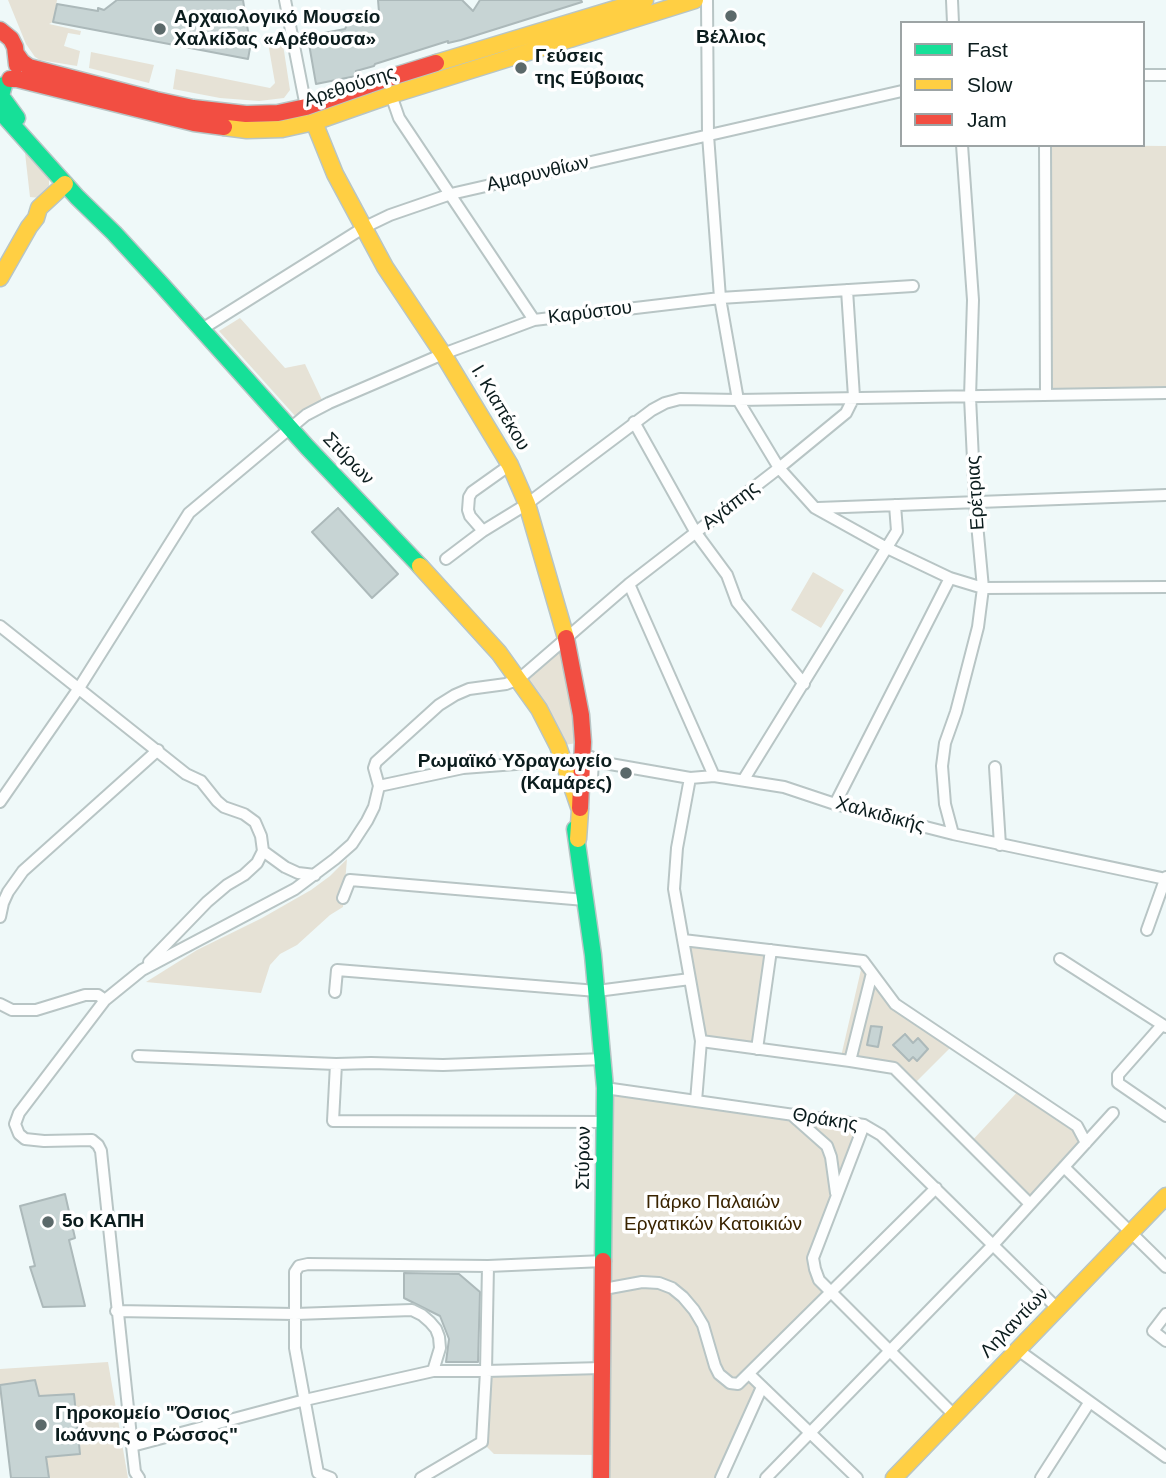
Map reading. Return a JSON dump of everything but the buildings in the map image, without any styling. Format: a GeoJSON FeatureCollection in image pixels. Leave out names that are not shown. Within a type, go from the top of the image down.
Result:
{"type":"FeatureCollection","features":[{"type":"Feature","properties":{"kind":"main road","name":"Αρεθούσης"},"geometry":{"type":"LineString","coordinates":[[18,55],[25,65],[39,70],[193,108],[246,114],[278,113],[306,107],[391,77],[645,0]]}},
{"type":"Feature","properties":{"kind":"main road","name":"Αρεθούσης"},"geometry":{"type":"LineString","coordinates":[[5,84],[24,80],[194,123],[234,129],[274,130],[314,122],[391,95],[695,0]]}},
{"type":"Feature","properties":{"kind":"main road"},"geometry":{"type":"LineString","coordinates":[[2,30],[16,47],[18,55],[15,72],[5,84]]}},
{"type":"Feature","properties":{"kind":"main road","name":"Στύρων"},"geometry":{"type":"LineString","coordinates":[[5,84],[2,96],[7,107],[83,191],[114,233]]}},
{"type":"Feature","properties":{"kind":"main road","name":"Στύρων"},"geometry":{"type":"LineString","coordinates":[[0,111],[68,188],[114,233],[290,429],[419,564],[499,653],[519,679],[558,746],[580,810],[578,839]]}},
{"type":"Feature","properties":{"kind":"main road","name":"Ι. Κιαπέκου"},"geometry":{"type":"LineString","coordinates":[[314,122],[335,174],[363,228],[510,465],[527,504],[566,639],[581,715],[583,742],[580,810]]}},
{"type":"Feature","properties":{"kind":"main road"},"geometry":{"type":"LineString","coordinates":[[0,278],[36,218],[39,208],[68,188]]}},
{"type":"Feature","properties":{"kind":"main road","name":"Στύρων"},"geometry":{"type":"LineString","coordinates":[[545,720],[578,839],[604,1059],[606,1122],[601,1478]]}},
{"type":"Feature","properties":{"kind":"main road","name":"Ληλαντίων"},"geometry":{"type":"LineString","coordinates":[[894,1478],[1166,1196]]}},
{"type":"Feature","properties":{"kind":"street"},"geometry":{"type":"LineString","coordinates":[[285,0],[306,107]]}},
{"type":"Feature","properties":{"kind":"street"},"geometry":{"type":"LineString","coordinates":[[707,0],[708,135],[720,298],[738,400],[779,468],[815,508],[887,548],[950,578],[983,588],[1166,587]]}},
{"type":"Feature","properties":{"kind":"street"},"geometry":{"type":"LineString","coordinates":[[952,0],[953,21]]}},
{"type":"Feature","properties":{"kind":"street"},"geometry":{"type":"LineString","coordinates":[[1145,75],[1166,75]]}},
{"type":"Feature","properties":{"kind":"street","name":"Αμαρυνθίων"},"geometry":{"type":"LineString","coordinates":[[202,329],[363,228],[390,215],[451,194],[900,91]]}},
{"type":"Feature","properties":{"kind":"street"},"geometry":{"type":"LineString","coordinates":[[391,95],[399,118],[534,320]]}},
{"type":"Feature","properties":{"kind":"street","name":"Ερέτριας"},"geometry":{"type":"LineString","coordinates":[[953,834],[945,804],[942,766],[945,743],[978,627],[983,588],[975,502],[970,397],[973,300],[961,147]]}},
{"type":"Feature","properties":{"kind":"street"},"geometry":{"type":"LineString","coordinates":[[1045,147],[1046,395]]}},
{"type":"Feature","properties":{"kind":"street","name":"Καρύστου"},"geometry":{"type":"LineString","coordinates":[[0,803],[79,688],[189,513],[306,415],[443,354],[534,320],[720,298],[913,286]]}},
{"type":"Feature","properties":{"kind":"street"},"geometry":{"type":"LineString","coordinates":[[847,290],[854,397]]}},
{"type":"Feature","properties":{"kind":"street"},"geometry":{"type":"LineString","coordinates":[[446,559],[483,531],[527,504],[634,422],[665,403],[680,399],[1166,393]]}},
{"type":"Feature","properties":{"kind":"street","name":"Αγάπης"},"geometry":{"type":"LineString","coordinates":[[519,679],[629,584],[836,423],[846,413],[854,397]]}},
{"type":"Feature","properties":{"kind":"street"},"geometry":{"type":"LineString","coordinates":[[634,422],[696,534],[727,575],[737,602],[804,684]]}},
{"type":"Feature","properties":{"kind":"street"},"geometry":{"type":"LineString","coordinates":[[483,531],[470,516],[469,497],[510,465]]}},
{"type":"Feature","properties":{"kind":"street"},"geometry":{"type":"LineString","coordinates":[[815,508],[1166,495]]}},
{"type":"Feature","properties":{"kind":"street"},"geometry":{"type":"LineString","coordinates":[[744,779],[897,531],[895,505]]}},
{"type":"Feature","properties":{"kind":"street"},"geometry":{"type":"LineString","coordinates":[[835,804],[950,578]]}},
{"type":"Feature","properties":{"kind":"street"},"geometry":{"type":"LineString","coordinates":[[629,584],[714,776]]}},
{"type":"Feature","properties":{"kind":"street"},"geometry":{"type":"LineString","coordinates":[[0,625],[186,774],[201,781],[224,807],[244,814],[254,822],[261,836],[262,851],[257,863],[207,902],[142,970],[105,1000],[19,1113],[15,1124],[19,1134],[25,1139],[92,1140],[101,1151],[135,1472],[139,1478]]}},
{"type":"Feature","properties":{"kind":"street"},"geometry":{"type":"LineString","coordinates":[[142,970],[295,889],[315,874],[352,844],[371,814],[379,786],[374,768],[379,758],[439,705],[455,695],[469,689],[506,684],[519,679]]}},
{"type":"Feature","properties":{"kind":"street","name":"Ι. Κιαπέκου"},"geometry":{"type":"LineString","coordinates":[[581,793],[592,778],[593,761],[583,742]]}},
{"type":"Feature","properties":{"kind":"street"},"geometry":{"type":"LineString","coordinates":[[0,917],[8,892],[23,871],[158,750]]}},
{"type":"Feature","properties":{"kind":"street"},"geometry":{"type":"LineString","coordinates":[[379,786],[463,768],[555,761]]}},
{"type":"Feature","properties":{"kind":"street","name":"Χαλκιδικής"},"geometry":{"type":"LineString","coordinates":[[593,761],[690,778],[714,776],[784,787],[835,804],[953,834],[1166,878]]}},
{"type":"Feature","properties":{"kind":"street"},"geometry":{"type":"LineString","coordinates":[[995,767],[1000,845]]}},
{"type":"Feature","properties":{"kind":"street"},"geometry":{"type":"LineString","coordinates":[[690,778],[677,848],[674,889],[702,1041],[696,1101]]}},
{"type":"Feature","properties":{"kind":"street"},"geometry":{"type":"LineString","coordinates":[[262,851],[298,873],[315,874]]}},
{"type":"Feature","properties":{"kind":"street"},"geometry":{"type":"LineString","coordinates":[[1147,930],[1166,878]]}},
{"type":"Feature","properties":{"kind":"street"},"geometry":{"type":"LineString","coordinates":[[343,898],[349,880],[585,900]]}},
{"type":"Feature","properties":{"kind":"street"},"geometry":{"type":"LineString","coordinates":[[683,940],[863,961],[895,1004],[1077,1126],[1086,1143]]}},
{"type":"Feature","properties":{"kind":"street"},"geometry":{"type":"LineString","coordinates":[[757,1049],[771,950]]}},
{"type":"Feature","properties":{"kind":"street"},"geometry":{"type":"LineString","coordinates":[[1060,958],[1164,1026],[1118,1075],[1118,1083],[1166,1116]]}},
{"type":"Feature","properties":{"kind":"street"},"geometry":{"type":"LineString","coordinates":[[335,992],[337,970],[597,991],[690,978]]}},
{"type":"Feature","properties":{"kind":"street"},"geometry":{"type":"LineString","coordinates":[[850,1061],[872,973]]}},
{"type":"Feature","properties":{"kind":"street"},"geometry":{"type":"LineString","coordinates":[[0,1004],[12,1010],[36,1010],[85,995],[98,995],[105,1000]]}},
{"type":"Feature","properties":{"kind":"street"},"geometry":{"type":"LineString","coordinates":[[702,1041],[894,1068],[1030,1204]]}},
{"type":"Feature","properties":{"kind":"street"},"geometry":{"type":"LineString","coordinates":[[138,1056],[336,1064],[443,1065],[604,1059]]}},
{"type":"Feature","properties":{"kind":"street"},"geometry":{"type":"LineString","coordinates":[[336,1064],[333,1121],[606,1122]]}},
{"type":"Feature","properties":{"kind":"street","name":"Θράκης"},"geometry":{"type":"LineString","coordinates":[[606,1088],[864,1125],[881,1135],[1057,1308]]}},
{"type":"Feature","properties":{"kind":"street"},"geometry":{"type":"LineString","coordinates":[[766,1478],[993,1245],[1113,1113]]}},
{"type":"Feature","properties":{"kind":"street"},"geometry":{"type":"LineString","coordinates":[[792,1115],[827,1146],[836,1196]]}},
{"type":"Feature","properties":{"kind":"street"},"geometry":{"type":"LineString","coordinates":[[864,1125],[813,1258],[819,1280],[954,1415]]}},
{"type":"Feature","properties":{"kind":"street"},"geometry":{"type":"LineString","coordinates":[[1064,1167],[1166,1267]]}},
{"type":"Feature","properties":{"kind":"street"},"geometry":{"type":"LineString","coordinates":[[604,1289],[642,1282],[659,1283],[672,1288],[694,1310],[703,1325],[715,1366],[723,1378],[738,1384],[936,1188]]}},
{"type":"Feature","properties":{"kind":"street"},"geometry":{"type":"LineString","coordinates":[[331,1478],[317,1473],[295,1348],[295,1272],[299,1266],[488,1266],[604,1261]]}},
{"type":"Feature","properties":{"kind":"street"},"geometry":{"type":"LineString","coordinates":[[421,1478],[482,1442],[488,1266]]}},
{"type":"Feature","properties":{"kind":"street"},"geometry":{"type":"LineString","coordinates":[[117,1311],[295,1314],[412,1310],[430,1322],[439,1337],[440,1348],[433,1371]]}},
{"type":"Feature","properties":{"kind":"street"},"geometry":{"type":"LineString","coordinates":[[1166,1314],[1153,1331],[1166,1341]]}},
{"type":"Feature","properties":{"kind":"street"},"geometry":{"type":"LineString","coordinates":[[1018,1350],[1166,1457]]}},
{"type":"Feature","properties":{"kind":"street"},"geometry":{"type":"LineString","coordinates":[[132,1446],[305,1400],[433,1371],[603,1368]]}},
{"type":"Feature","properties":{"kind":"street"},"geometry":{"type":"LineString","coordinates":[[749,1374],[857,1478]]}},
{"type":"Feature","properties":{"kind":"street"},"geometry":{"type":"LineString","coordinates":[[721,1478],[762,1387]]}},
{"type":"Feature","properties":{"kind":"street"},"geometry":{"type":"LineString","coordinates":[[1041,1478],[1089,1403]]}},
{"type":"Feature","properties":{"kind":"green space"},"geometry":{"type":"Polygon","coordinates":[[[8,0],[57,0],[53,22],[49,24],[81,31],[80,35],[68,33],[64,46],[80,51],[77,66],[35,57],[26,44],[8,0]]]}},
{"type":"Feature","properties":{"kind":"green space"},"geometry":{"type":"Polygon","coordinates":[[[267,37],[282,38],[290,90],[284,98],[259,101],[220,98],[173,89],[176,69],[270,88],[275,83],[267,37]]]}},
{"type":"Feature","properties":{"kind":"green space"},"geometry":{"type":"Polygon","coordinates":[[[91,52],[154,65],[149,83],[89,68],[91,52]]]}},
{"type":"Feature","properties":{"kind":"green space"},"geometry":{"type":"Polygon","coordinates":[[[1166,146],[1166,393],[1046,395],[1045,147],[1166,146]]]}},
{"type":"Feature","properties":{"kind":"green space"},"geometry":{"type":"Polygon","coordinates":[[[25,153],[49,179],[49,189],[40,198],[30,197],[25,153]]]}},
{"type":"Feature","properties":{"kind":"green space"},"geometry":{"type":"Polygon","coordinates":[[[240,318],[285,368],[305,364],[323,402],[296,417],[219,331],[240,318]]]}},
{"type":"Feature","properties":{"kind":"green space"},"geometry":{"type":"Polygon","coordinates":[[[813,572],[844,590],[821,628],[791,610],[813,572]]]}},
{"type":"Feature","properties":{"kind":"green space"},"geometry":{"type":"Polygon","coordinates":[[[566,639],[583,742],[558,746],[519,679],[566,639]]]}},
{"type":"Feature","properties":{"kind":"green space"},"geometry":{"type":"Polygon","coordinates":[[[347,859],[343,907],[330,915],[297,945],[280,954],[270,965],[261,993],[146,982],[197,950],[311,890],[347,859]]]}},
{"type":"Feature","properties":{"kind":"green space"},"geometry":{"type":"Polygon","coordinates":[[[683,940],[771,950],[757,1049],[701,1041],[683,940]]]}},
{"type":"Feature","properties":{"kind":"green space"},"geometry":{"type":"Polygon","coordinates":[[[863,961],[895,1004],[954,1044],[912,1086],[894,1068],[840,1061],[863,961]]]}},
{"type":"Feature","properties":{"kind":"green space","name":"Πάρκο Παλαιών Εργατικών Κατοικιών"},"geometry":{"type":"Polygon","coordinates":[[[605,1088],[864,1125],[813,1258],[830,1291],[749,1374],[762,1387],[721,1478],[601,1478],[601,1455],[494,1454],[482,1442],[486,1371],[602,1368],[605,1088]]]}},
{"type":"Feature","properties":{"kind":"green space"},"geometry":{"type":"Polygon","coordinates":[[[1021,1088],[1077,1126],[1086,1143],[1030,1204],[969,1144],[1021,1088]]]}},
{"type":"Feature","properties":{"kind":"green space"},"geometry":{"type":"Polygon","coordinates":[[[108,1362],[128,1478],[11,1478],[0,1394],[0,1369],[108,1362]]]}},
{"type":"Feature","properties":{"kind":"traffic: fast"},"geometry":{"type":"LineString","coordinates":[[4,85],[1,96],[17,118]]}},
{"type":"Feature","properties":{"kind":"traffic: fast"},"geometry":{"type":"LineString","coordinates":[[0,111],[77,197],[161,284],[307,447],[420,566]]}},
{"type":"Feature","properties":{"kind":"traffic: fast"},"geometry":{"type":"LineString","coordinates":[[575,829],[593,955],[605,1088],[603,1261]]}},
{"type":"Feature","properties":{"kind":"traffic: slow"},"geometry":{"type":"LineString","coordinates":[[436,63],[645,0]]}},
{"type":"Feature","properties":{"kind":"traffic: slow"},"geometry":{"type":"LineString","coordinates":[[224,127],[247,130],[282,129],[314,122],[391,95],[695,0]]}},
{"type":"Feature","properties":{"kind":"traffic: slow"},"geometry":{"type":"LineString","coordinates":[[314,122],[335,174],[385,267],[443,354],[510,465],[527,504],[566,638]]}},
{"type":"Feature","properties":{"kind":"traffic: slow"},"geometry":{"type":"LineString","coordinates":[[0,278],[36,218],[39,208],[65,184]]}},
{"type":"Feature","properties":{"kind":"traffic: slow"},"geometry":{"type":"LineString","coordinates":[[420,566],[499,653],[539,709],[558,746],[580,810],[578,839]]}},
{"type":"Feature","properties":{"kind":"traffic: slow"},"geometry":{"type":"LineString","coordinates":[[894,1478],[1166,1196]]}},
{"type":"Feature","properties":{"kind":"traffic: jam"},"geometry":{"type":"LineString","coordinates":[[0,30],[11,39],[15,47],[17,65]]}},
{"type":"Feature","properties":{"kind":"traffic: jam"},"geometry":{"type":"LineString","coordinates":[[17,55],[29,67],[156,100],[193,108],[246,114],[278,113],[306,107],[436,63]]}},
{"type":"Feature","properties":{"kind":"traffic: jam"},"geometry":{"type":"LineString","coordinates":[[10,79],[194,123],[224,127]]}},
{"type":"Feature","properties":{"kind":"traffic: jam"},"geometry":{"type":"LineString","coordinates":[[566,638],[581,715],[583,742],[580,808]]}},
{"type":"Feature","properties":{"kind":"traffic: jam"},"geometry":{"type":"LineString","coordinates":[[601,1478],[603,1261]]}},
{"type":"Feature","properties":{"kind":"place","name":"Βέλλιος"},"geometry":{"type":"Point","coordinates":[731,16]}},
{"type":"Feature","properties":{"kind":"place","name":"Αρχαιολογικό Μουσείο Χαλκίδας «Αρέθουσα»"},"geometry":{"type":"Point","coordinates":[160,29]}},
{"type":"Feature","properties":{"kind":"place","name":"Γεύσεις της Εύβοιας"},"geometry":{"type":"Point","coordinates":[521,68]}},
{"type":"Feature","properties":{"kind":"place","name":"Ρωμαϊκό Υδραγωγείο (Καμάρες)"},"geometry":{"type":"Point","coordinates":[626,773]}},
{"type":"Feature","properties":{"kind":"place","name":"5ο ΚΑΠΗ"},"geometry":{"type":"Point","coordinates":[48,1222]}},
{"type":"Feature","properties":{"kind":"place","name":"Γηροκομείο \"Όσιος Ιωάννης ο Ρώσσος\""},"geometry":{"type":"Point","coordinates":[41,1425]}}]}
